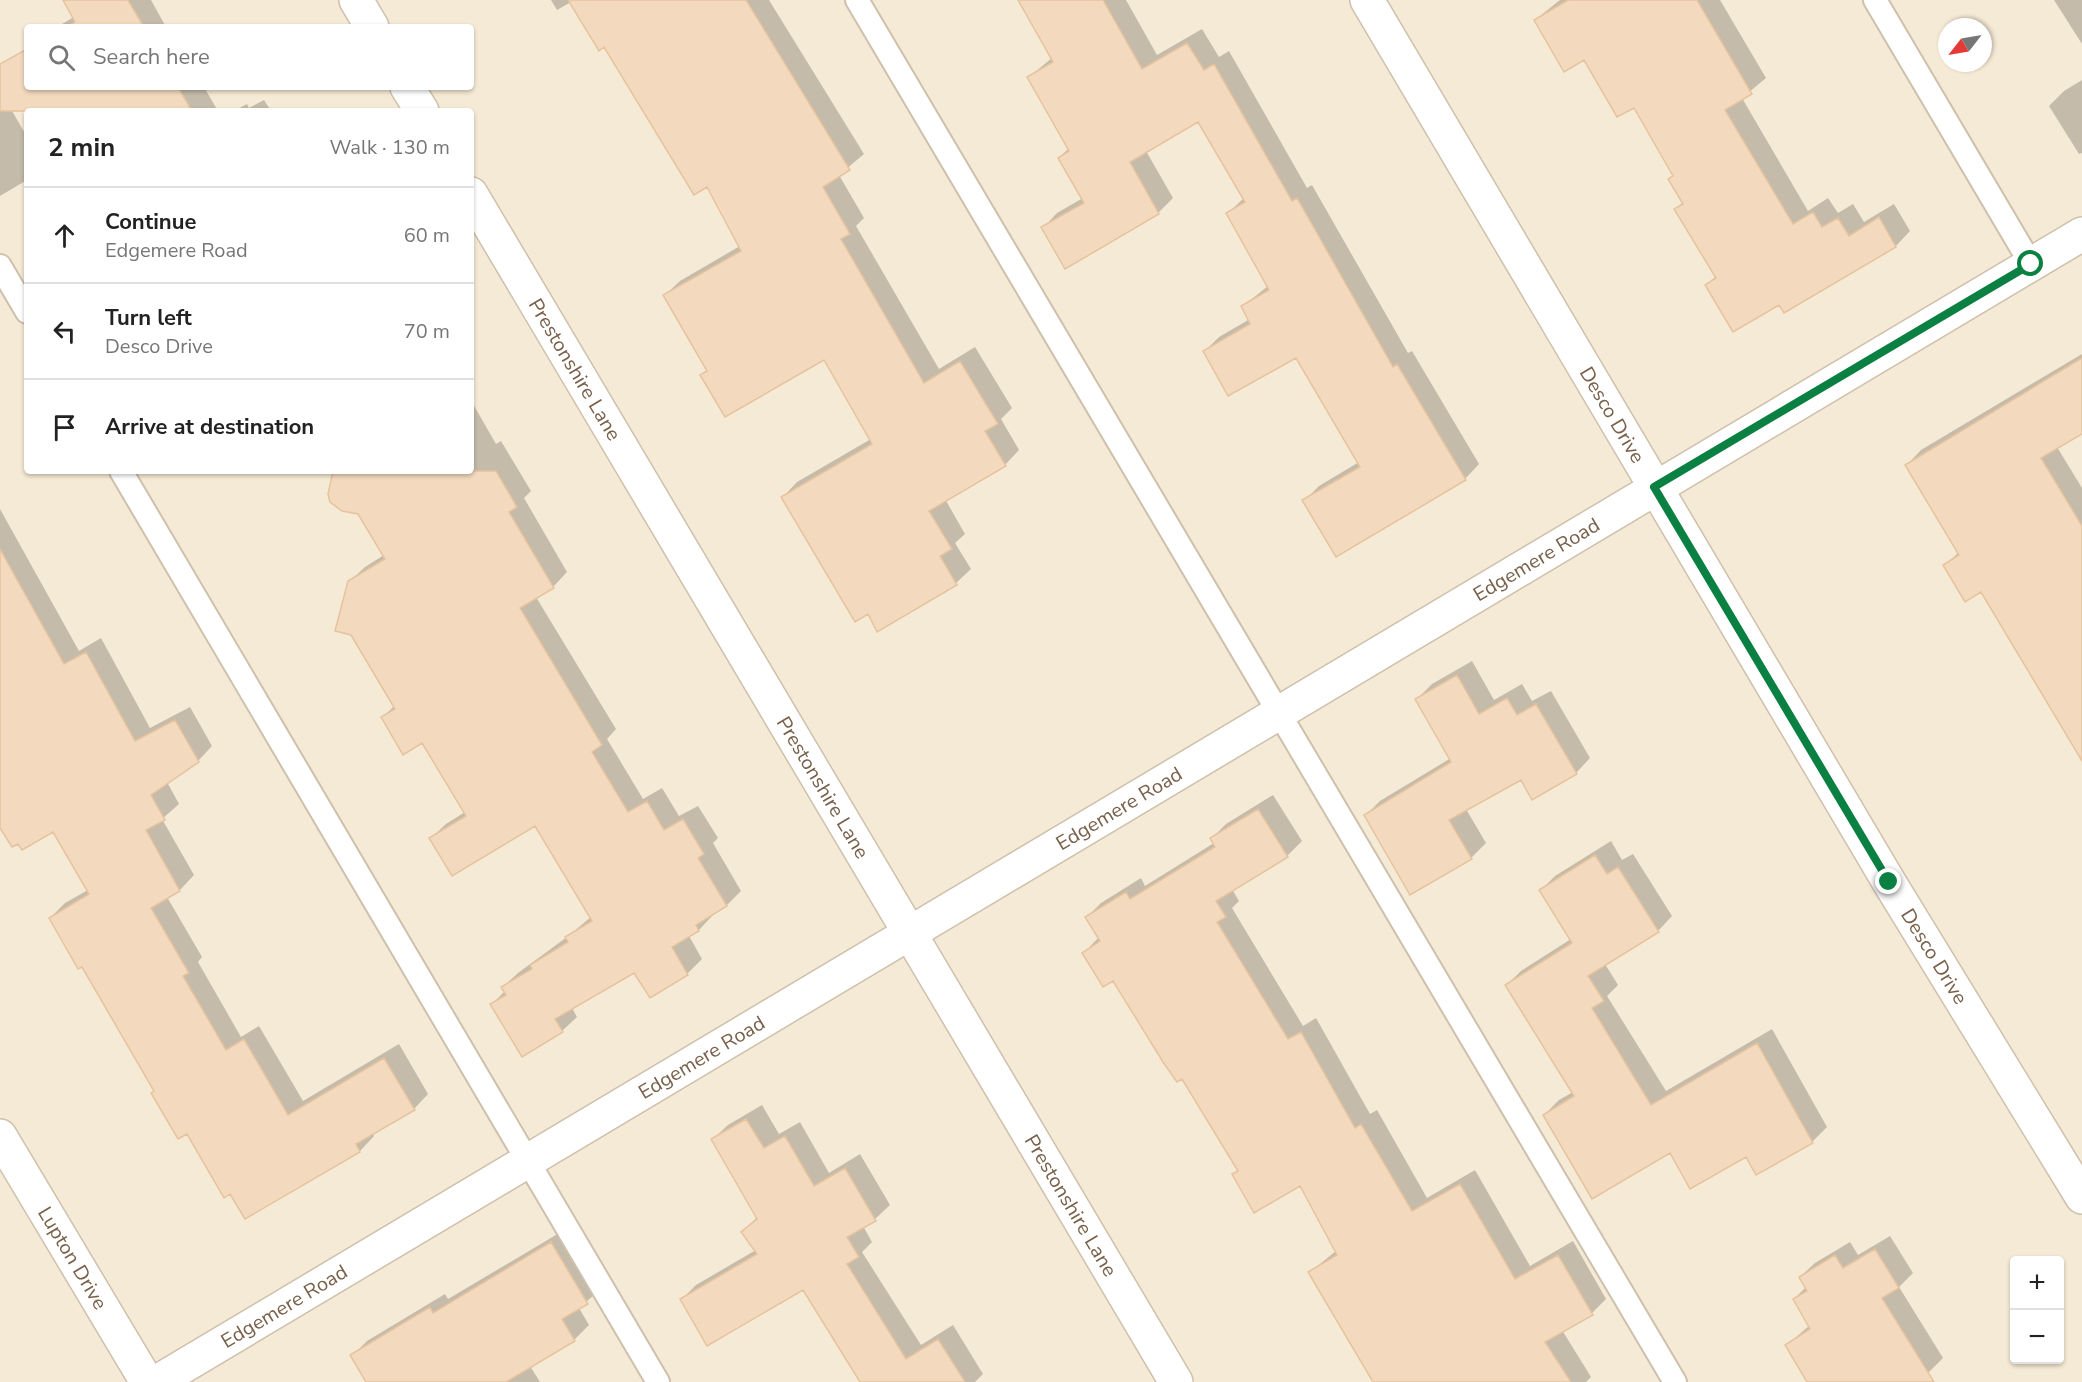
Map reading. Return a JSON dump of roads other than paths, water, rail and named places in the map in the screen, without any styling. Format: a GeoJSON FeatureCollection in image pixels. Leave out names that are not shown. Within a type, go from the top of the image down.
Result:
{"type":"FeatureCollection","features":[{"type":"Feature","properties":{"kind":"street"},"geometry":{"type":"LineString","coordinates":[[356,0],[370,24]]}},
{"type":"Feature","properties":{"kind":"street","name":"Desco Drive"},"geometry":{"type":"LineString","coordinates":[[1367,0],[1889,882],[2082,1197]]}},
{"type":"Feature","properties":{"kind":"street"},"geometry":{"type":"LineString","coordinates":[[409,90],[420,108]]}},
{"type":"Feature","properties":{"kind":"street","name":"Prestonshire Lane"},"geometry":{"type":"LineString","coordinates":[[474,199],[1176,1382]]}},
{"type":"Feature","properties":{"kind":"street","name":"Edgemere Road"},"geometry":{"type":"LineString","coordinates":[[157,1382],[1654,487],[2082,234]]}},
{"type":"Feature","properties":{"kind":"street","name":"Lupton Drive"},"geometry":{"type":"LineString","coordinates":[[0,1136],[147,1382]]}},
{"type":"Feature","properties":{"kind":"lane"},"geometry":{"type":"LineString","coordinates":[[857,0],[1675,1382]]}},
{"type":"Feature","properties":{"kind":"lane"},"geometry":{"type":"LineString","coordinates":[[1875,0],[2031,264]]}},
{"type":"Feature","properties":{"kind":"lane"},"geometry":{"type":"LineString","coordinates":[[0,266],[24,307]]}},
{"type":"Feature","properties":{"kind":"lane"},"geometry":{"type":"LineString","coordinates":[[123,474],[658,1382]]}}]}
